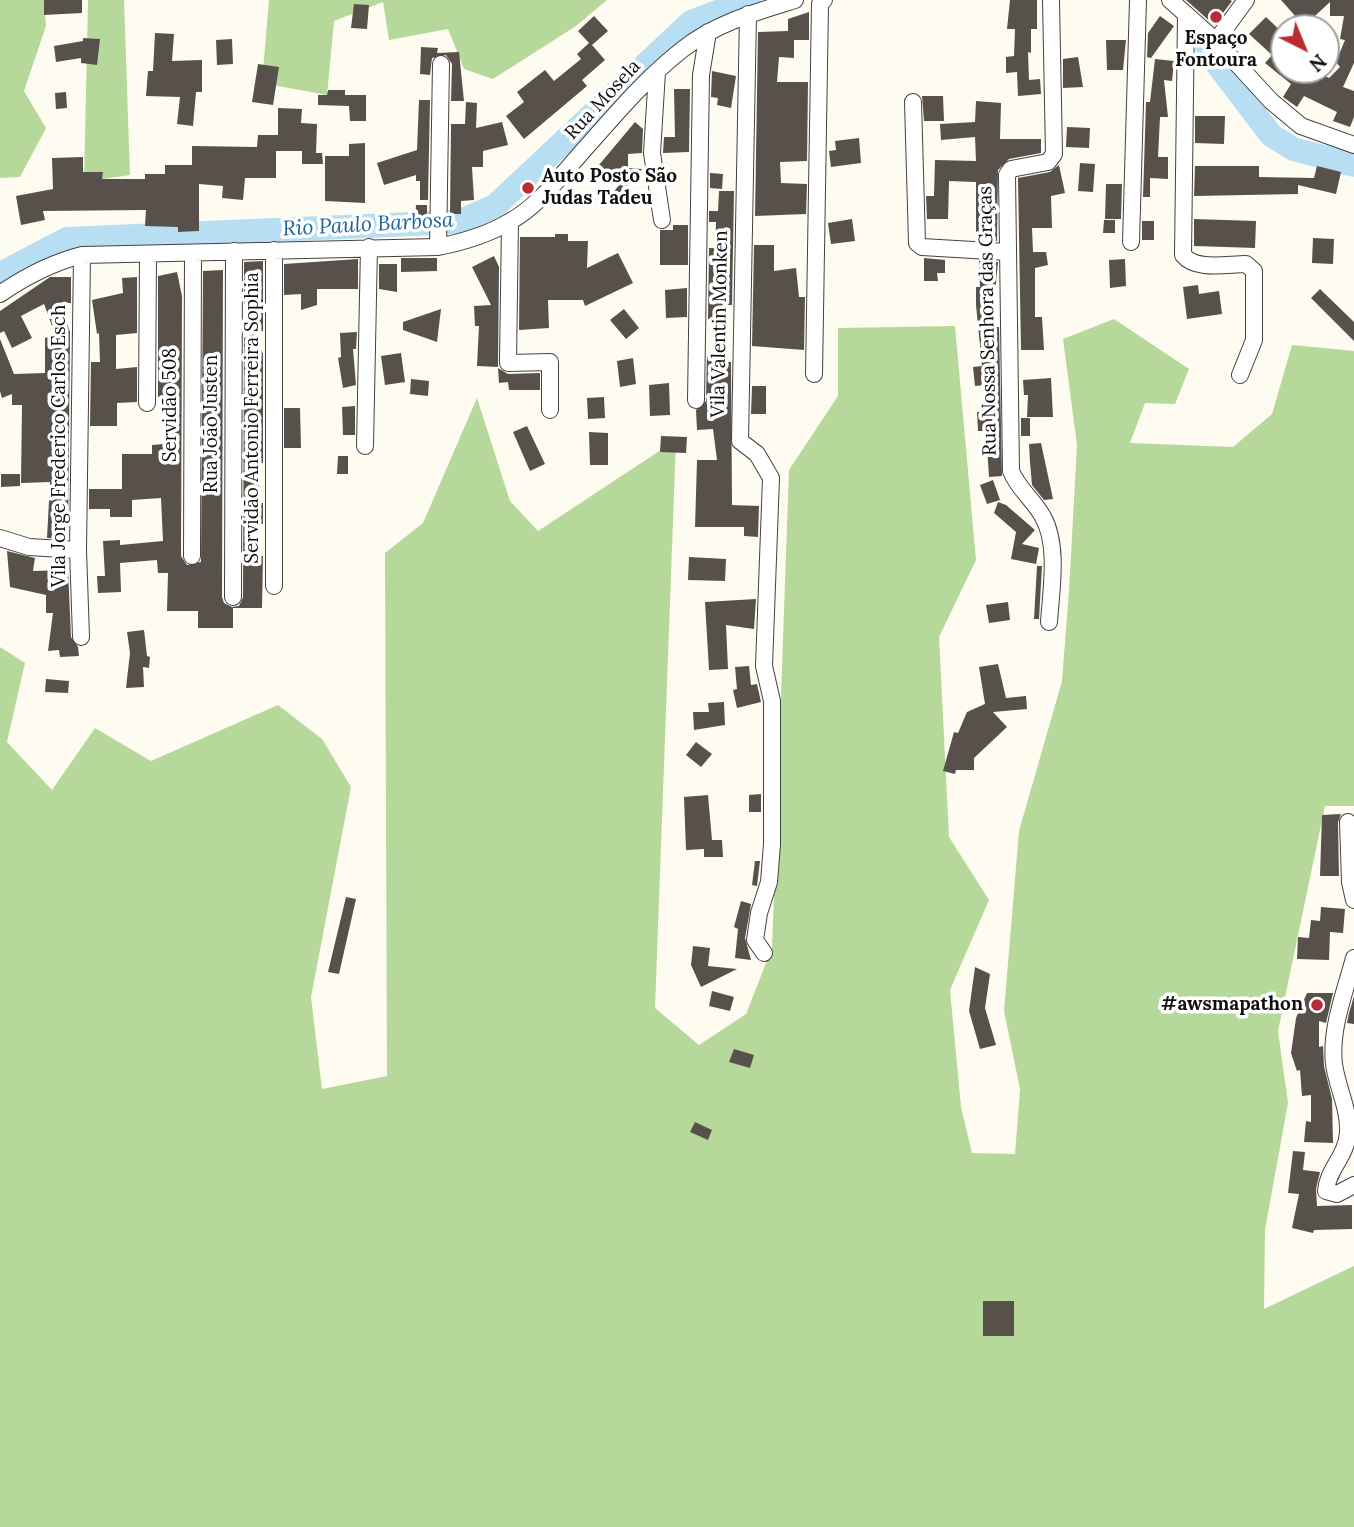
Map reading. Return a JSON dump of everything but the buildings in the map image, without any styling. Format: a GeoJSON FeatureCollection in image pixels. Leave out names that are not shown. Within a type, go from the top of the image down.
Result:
{"type":"FeatureCollection","features":[{"type":"Feature","properties":{"kind":"street","name":"Rua Mosela"},"geometry":{"type":"LineString","coordinates":[[0,294],[23,278],[57,261],[82,256],[438,247],[468,240],[510,222],[551,188],[656,72],[708,32],[748,14],[795,0]]}},
{"type":"Feature","properties":{"kind":"street"},"geometry":{"type":"LineString","coordinates":[[814,374],[820,4],[824,0]]}},
{"type":"Feature","properties":{"kind":"street","name":"Rua Nossa Senhora das Graças"},"geometry":{"type":"LineString","coordinates":[[1049,622],[1052,583],[1047,528],[1044,518],[1015,482],[1011,471],[1007,176],[1011,169],[1048,163],[1054,154],[1051,0]]}},
{"type":"Feature","properties":{"kind":"street"},"geometry":{"type":"LineString","coordinates":[[1131,242],[1138,0]]}},
{"type":"Feature","properties":{"kind":"street"},"geometry":{"type":"LineString","coordinates":[[1170,0],[1216,41],[1271,102],[1301,126],[1354,145]]}},
{"type":"Feature","properties":{"kind":"street"},"geometry":{"type":"LineString","coordinates":[[1216,41],[1246,0]]}},
{"type":"Feature","properties":{"kind":"street","name":"Vila Valentin Monken"},"geometry":{"type":"LineString","coordinates":[[748,14],[740,441],[757,454],[771,478],[764,666],[772,701],[772,844],[769,882],[759,913],[755,940],[764,953]]}},
{"type":"Feature","properties":{"kind":"street"},"geometry":{"type":"LineString","coordinates":[[1186,14],[1183,255],[1188,262],[1246,264],[1254,271],[1254,340],[1240,375]]}},
{"type":"Feature","properties":{"kind":"street"},"geometry":{"type":"LineString","coordinates":[[696,400],[701,75],[708,32]]}},
{"type":"Feature","properties":{"kind":"street"},"geometry":{"type":"LineString","coordinates":[[438,247],[441,64]]}},
{"type":"Feature","properties":{"kind":"street"},"geometry":{"type":"LineString","coordinates":[[656,72],[652,153],[662,220]]}},
{"type":"Feature","properties":{"kind":"street"},"geometry":{"type":"LineString","coordinates":[[913,102],[917,243],[922,247],[1007,252]]}},
{"type":"Feature","properties":{"kind":"street"},"geometry":{"type":"LineString","coordinates":[[510,222],[508,363],[550,362],[550,410]]}},
{"type":"Feature","properties":{"kind":"street"},"geometry":{"type":"LineString","coordinates":[[365,446],[369,247]]}},
{"type":"Feature","properties":{"kind":"street","name":"Servidão Antonio Ferreira Sophia"},"geometry":{"type":"LineString","coordinates":[[274,250],[274,586]]}},
{"type":"Feature","properties":{"kind":"street","name":"Rua João Justen"},"geometry":{"type":"LineString","coordinates":[[233,597],[234,251]]}},
{"type":"Feature","properties":{"kind":"street","name":"Servidão 508"},"geometry":{"type":"LineString","coordinates":[[192,556],[193,253]]}},
{"type":"Feature","properties":{"kind":"street","name":"Vila Jorge Frederico Carlos Esch"},"geometry":{"type":"LineString","coordinates":[[81,637],[78,550],[82,256]]}},
{"type":"Feature","properties":{"kind":"street"},"geometry":{"type":"LineString","coordinates":[[148,256],[148,403]]}},
{"type":"Feature","properties":{"kind":"street"},"geometry":{"type":"LineString","coordinates":[[0,538],[29,547],[78,550]]}},
{"type":"Feature","properties":{"kind":"street"},"geometry":{"type":"LineString","coordinates":[[1348,822],[1350,882],[1354,900]]}},
{"type":"Feature","properties":{"kind":"street"},"geometry":{"type":"LineString","coordinates":[[1354,958],[1333,1038],[1334,1066],[1346,1112],[1346,1150],[1326,1181],[1326,1191],[1337,1194],[1354,1185]]}},
{"type":"Feature","properties":{"kind":"green space"},"geometry":{"type":"Polygon","coordinates":[[[0,0],[44,0],[46,26],[24,91],[46,128],[20,177],[0,178],[0,0]]]}},
{"type":"Feature","properties":{"kind":"green space"},"geometry":{"type":"Polygon","coordinates":[[[88,0],[124,0],[130,175],[84,182],[88,0]]]}},
{"type":"Feature","properties":{"kind":"green space"},"geometry":{"type":"Polygon","coordinates":[[[269,0],[607,0],[576,26],[493,79],[464,69],[448,29],[389,40],[383,2],[334,21],[327,95],[262,83],[269,0]]]}},
{"type":"Feature","properties":{"kind":"green space"},"geometry":{"type":"Polygon","coordinates":[[[1114,319],[1189,369],[1175,404],[1145,403],[1130,443],[1233,447],[1272,414],[1292,345],[1354,351],[1354,806],[1325,806],[1278,1031],[1288,1103],[1265,1230],[1264,1309],[1354,1266],[1354,1527],[0,1527],[0,647],[25,663],[7,742],[52,790],[95,728],[151,761],[278,705],[322,739],[351,787],[311,997],[322,1089],[387,1076],[385,553],[423,523],[477,398],[510,501],[538,531],[676,440],[655,1008],[699,1045],[746,1014],[772,948],[789,470],[838,396],[838,328],[955,326],[976,560],[939,637],[949,837],[989,900],[950,990],[961,1107],[972,1153],[1015,1154],[1020,1089],[1004,1011],[1019,831],[1062,681],[1069,591],[1077,445],[1063,339],[1114,319]]]}},
{"type":"Feature","properties":{"kind":"waterway","name":"Rio Paulo Barbosa"},"geometry":{"type":"LineString","coordinates":[[0,274],[67,239],[458,222],[495,206],[691,22],[749,0]]}},
{"type":"Feature","properties":{"kind":"waterway","name":"Rio Paulo Barbosa"},"geometry":{"type":"LineString","coordinates":[[1208,43],[1207,47],[1214,60],[1271,135],[1293,149],[1354,165]]}},
{"type":"Feature","properties":{"kind":"place","name":"Espaço Fontoura"},"geometry":{"type":"Point","coordinates":[1216,17]}},
{"type":"Feature","properties":{"kind":"place","name":"Auto Posto São Judas Tadeu"},"geometry":{"type":"Point","coordinates":[528,188]}},
{"type":"Feature","properties":{"kind":"place","name":"#awsmapathon"},"geometry":{"type":"Point","coordinates":[1317,1005]}}]}
